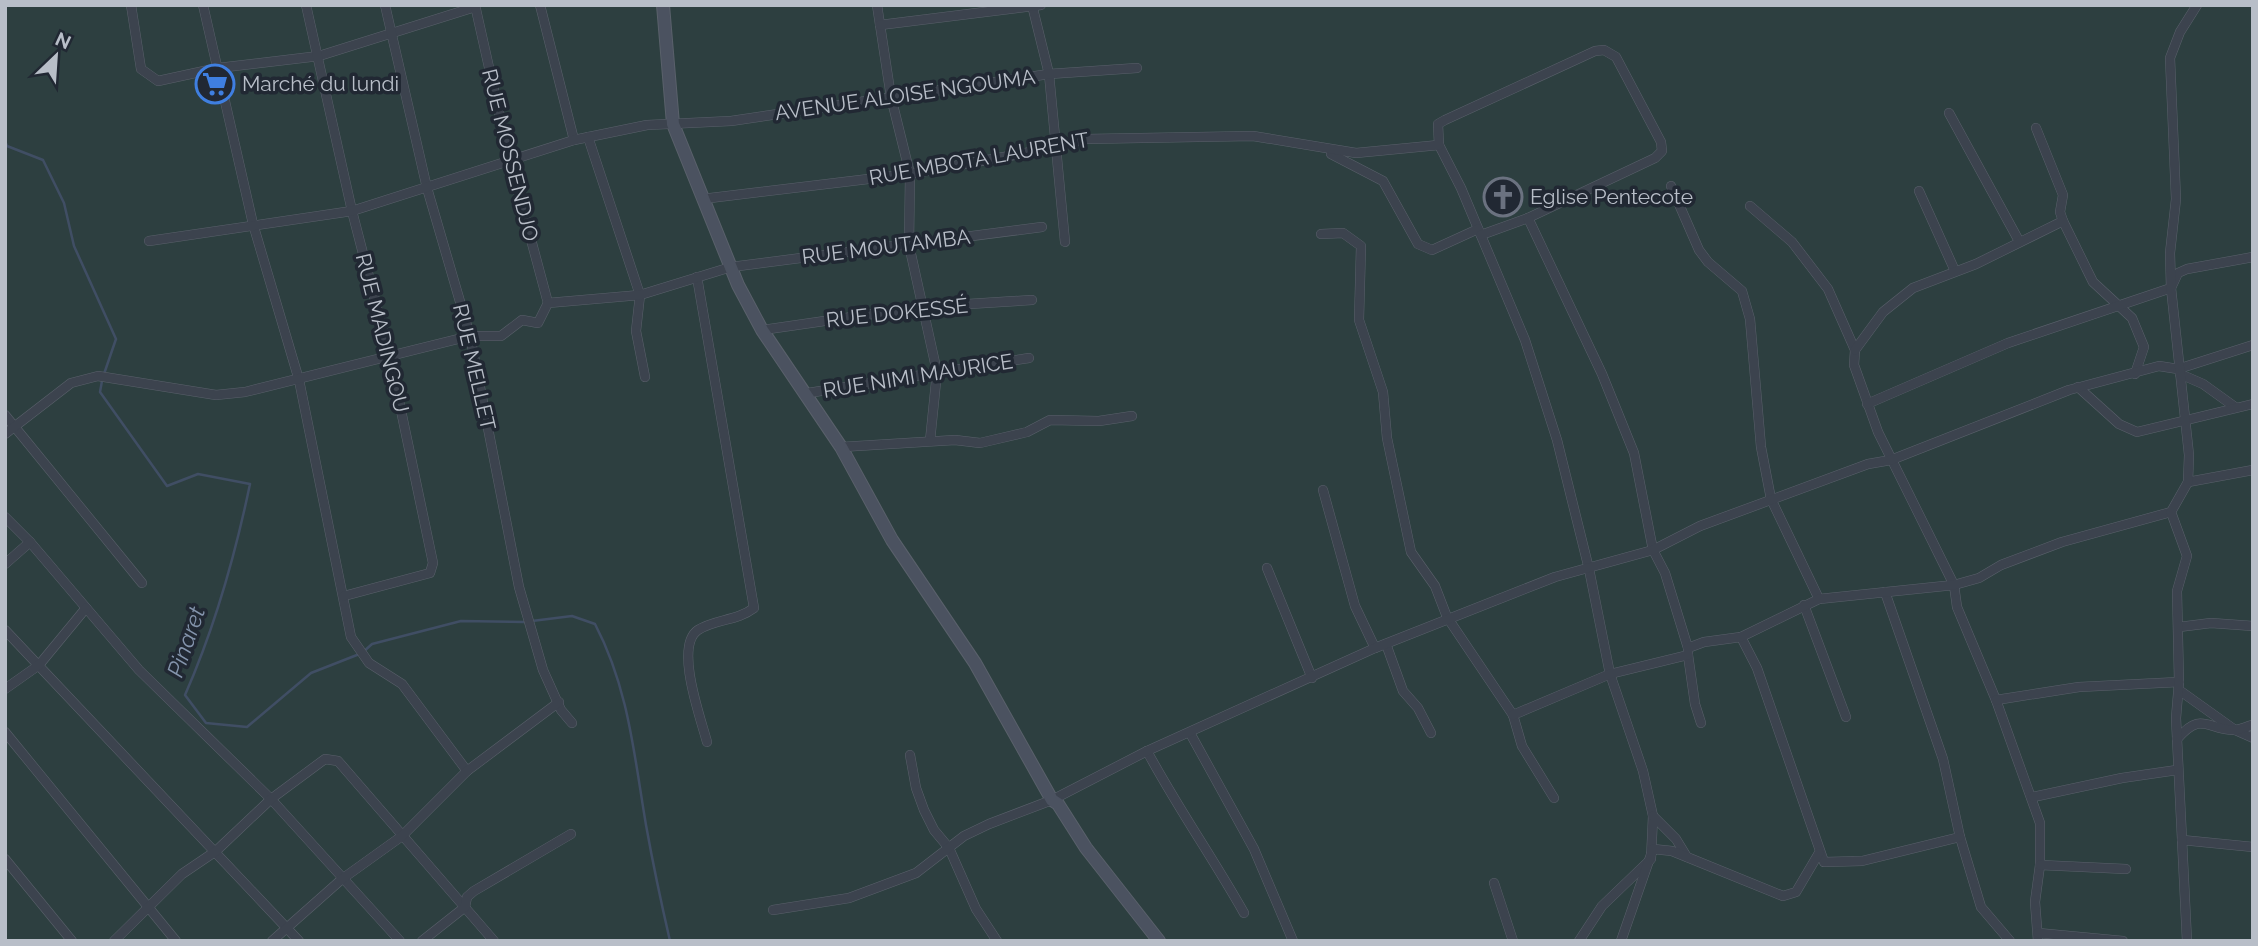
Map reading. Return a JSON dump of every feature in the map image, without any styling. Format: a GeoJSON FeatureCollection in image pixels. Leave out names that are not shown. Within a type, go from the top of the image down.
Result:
{"type":"FeatureCollection","features":[{"type":"Feature","properties":{"kind":"main road"},"geometry":{"type":"LineString","coordinates":[[663,5],[673,124],[731,267],[762,330],[807,393],[841,447],[892,540],[975,663],[1052,800],[1058,804],[1102,870],[1159,941]]}},
{"type":"Feature","properties":{"kind":"street"},"geometry":{"type":"LineString","coordinates":[[131,5],[141,69],[158,80],[218,68],[319,56],[475,6]]}},
{"type":"Feature","properties":{"kind":"street"},"geometry":{"type":"LineString","coordinates":[[203,5],[253,224],[299,380],[351,637],[369,663],[402,684],[467,771]]}},
{"type":"Feature","properties":{"kind":"street","name":"RUE MADINGOU"},"geometry":{"type":"LineString","coordinates":[[306,5],[352,211],[390,358],[433,568],[430,573],[344,596]]}},
{"type":"Feature","properties":{"kind":"street","name":"RUE MELLET"},"geometry":{"type":"LineString","coordinates":[[386,5],[427,188],[470,336],[519,587],[543,670],[572,723]]}},
{"type":"Feature","properties":{"kind":"street"},"geometry":{"type":"LineString","coordinates":[[540,5],[574,140]]}},
{"type":"Feature","properties":{"kind":"street"},"geometry":{"type":"LineString","coordinates":[[877,5],[891,97],[910,174],[909,245],[937,372],[930,441]]}},
{"type":"Feature","properties":{"kind":"street"},"geometry":{"type":"LineString","coordinates":[[880,25],[1041,5]]}},
{"type":"Feature","properties":{"kind":"street"},"geometry":{"type":"LineString","coordinates":[[1513,715],[1610,674],[1688,652],[1704,642],[1741,637],[1819,599],[1954,585],[1979,578],[2039,550],[2171,512],[2188,482],[2188,418],[2179,371],[2171,288],[2170,253],[2176,199],[2170,58],[2180,32],[2197,5]]}},
{"type":"Feature","properties":{"kind":"street","name":"RUE MOSSENDJO"},"geometry":{"type":"LineString","coordinates":[[475,6],[510,161],[548,303]]}},
{"type":"Feature","properties":{"kind":"street"},"geometry":{"type":"LineString","coordinates":[[1032,6],[1049,74],[1065,242]]}},
{"type":"Feature","properties":{"kind":"street"},"geometry":{"type":"LineString","coordinates":[[1322,149],[1367,170],[1383,181],[1418,244],[1424,249],[1432,250],[1479,232],[1528,218],[1655,158],[1662,151],[1661,142],[1616,57],[1604,50],[1595,51],[1438,124],[1440,145],[1479,232],[1533,363],[1557,440],[1589,569],[1610,674],[1643,771],[1653,816],[1651,859],[1602,906],[1579,941]]}},
{"type":"Feature","properties":{"kind":"street","name":"AVENUE ALOISE NGOUMA"},"geometry":{"type":"LineString","coordinates":[[149,241],[352,211],[574,140],[647,125],[731,121],[1049,74],[1137,68]]}},
{"type":"Feature","properties":{"kind":"street"},"geometry":{"type":"LineString","coordinates":[[1949,113],[2019,241]]}},
{"type":"Feature","properties":{"kind":"street"},"geometry":{"type":"LineString","coordinates":[[2036,128],[2063,195],[2060,212],[2063,221],[2094,282],[2132,318],[2144,348],[2135,374]]}},
{"type":"Feature","properties":{"kind":"street","name":"RUE MBOTA LAURENT"},"geometry":{"type":"LineString","coordinates":[[702,199],[910,174],[1058,147],[1085,139],[1253,136],[1356,153],[1440,145]]}},
{"type":"Feature","properties":{"kind":"street"},"geometry":{"type":"LineString","coordinates":[[588,137],[640,295],[636,331],[645,377]]}},
{"type":"Feature","properties":{"kind":"street"},"geometry":{"type":"LineString","coordinates":[[1671,186],[1699,250],[1708,262],[1742,291],[1750,319],[1761,447],[1771,499],[1819,599]]}},
{"type":"Feature","properties":{"kind":"street"},"geometry":{"type":"LineString","coordinates":[[1919,191],[1955,271]]}},
{"type":"Feature","properties":{"kind":"street"},"geometry":{"type":"LineString","coordinates":[[1750,205],[1792,242],[1819,276],[1855,350],[1854,365],[1891,460],[1921,514],[1954,585],[1957,607],[1996,700],[2033,797],[2040,823],[2040,865],[2035,902],[2038,937],[2123,941]]}},
{"type":"Feature","properties":{"kind":"street"},"geometry":{"type":"LineString","coordinates":[[1528,218],[1601,374],[1634,453],[1653,550],[1665,573],[1688,652],[1695,704],[1701,723]]}},
{"type":"Feature","properties":{"kind":"street"},"geometry":{"type":"LineString","coordinates":[[1855,350],[1897,299],[1922,283],[1955,271],[2063,221]]}},
{"type":"Feature","properties":{"kind":"street","name":"RUE MOUTAMBA"},"geometry":{"type":"LineString","coordinates":[[548,303],[640,295],[731,267],[1042,227]]}},
{"type":"Feature","properties":{"kind":"street"},"geometry":{"type":"LineString","coordinates":[[1321,234],[1343,233],[1361,246],[1359,320],[1383,392],[1387,438],[1411,552],[1435,586],[1447,617],[1513,715],[1522,746],[1554,797]]}},
{"type":"Feature","properties":{"kind":"street"},"geometry":{"type":"LineString","coordinates":[[1867,404],[2008,343],[2171,288],[2178,273],[2187,269],[2253,257]]}},
{"type":"Feature","properties":{"kind":"street"},"geometry":{"type":"LineString","coordinates":[[697,278],[754,608],[743,617],[698,630],[691,639],[687,664],[707,742]]}},
{"type":"Feature","properties":{"kind":"street","name":"RUE DOKESSÉ"},"geometry":{"type":"LineString","coordinates":[[762,330],[921,307],[1032,300]]}},
{"type":"Feature","properties":{"kind":"street"},"geometry":{"type":"LineString","coordinates":[[5,434],[71,383],[83,378],[98,376],[215,395],[299,380],[470,336],[501,336],[522,320],[538,323],[548,303]]}},
{"type":"Feature","properties":{"kind":"street"},"geometry":{"type":"LineString","coordinates":[[2179,371],[2253,345]]}},
{"type":"Feature","properties":{"kind":"street","name":"RUE NIMI MAURICE"},"geometry":{"type":"LineString","coordinates":[[807,393],[1030,358]]}},
{"type":"Feature","properties":{"kind":"street"},"geometry":{"type":"LineString","coordinates":[[773,910],[849,898],[916,873],[949,848],[989,824],[1052,800],[1147,751],[1447,617],[1555,577],[1653,550],[1700,526],[1868,464],[1891,460],[2078,387],[2159,366],[2179,371],[2235,407]]}},
{"type":"Feature","properties":{"kind":"street"},"geometry":{"type":"LineString","coordinates":[[2078,387],[2128,430],[2137,432],[2253,404]]}},
{"type":"Feature","properties":{"kind":"street"},"geometry":{"type":"LineString","coordinates":[[5,415],[142,583]]}},
{"type":"Feature","properties":{"kind":"street"},"geometry":{"type":"LineString","coordinates":[[841,447],[930,441],[980,443],[1027,432],[1050,420],[1099,421],[1132,416]]}},
{"type":"Feature","properties":{"kind":"street"},"geometry":{"type":"LineString","coordinates":[[2188,482],[2253,470]]}},
{"type":"Feature","properties":{"kind":"street"},"geometry":{"type":"LineString","coordinates":[[1323,490],[1356,606],[1376,648]]}},
{"type":"Feature","properties":{"kind":"street"},"geometry":{"type":"LineString","coordinates":[[2171,512],[2187,556],[2177,591],[2177,770],[2187,941]]}},
{"type":"Feature","properties":{"kind":"street"},"geometry":{"type":"LineString","coordinates":[[5,517],[30,541],[139,670],[271,799],[400,941]]}},
{"type":"Feature","properties":{"kind":"street"},"geometry":{"type":"LineString","coordinates":[[5,564],[30,541]]}},
{"type":"Feature","properties":{"kind":"street"},"geometry":{"type":"LineString","coordinates":[[1267,568],[1312,678]]}},
{"type":"Feature","properties":{"kind":"street"},"geometry":{"type":"LineString","coordinates":[[1885,592],[1943,759],[1960,837],[1981,907],[2010,941]]}},
{"type":"Feature","properties":{"kind":"street"},"geometry":{"type":"LineString","coordinates":[[1804,605],[1846,717]]}},
{"type":"Feature","properties":{"kind":"street"},"geometry":{"type":"LineString","coordinates":[[5,689],[39,664],[86,608]]}},
{"type":"Feature","properties":{"kind":"street"},"geometry":{"type":"LineString","coordinates":[[2179,627],[2211,623],[2253,626]]}},
{"type":"Feature","properties":{"kind":"street"},"geometry":{"type":"LineString","coordinates":[[5,630],[299,941]]}},
{"type":"Feature","properties":{"kind":"street"},"geometry":{"type":"LineString","coordinates":[[1741,637],[1757,668],[1824,862],[1862,861],[1960,837]]}},
{"type":"Feature","properties":{"kind":"street"},"geometry":{"type":"LineString","coordinates":[[1386,644],[1403,691],[1418,708],[1431,733]]}},
{"type":"Feature","properties":{"kind":"street"},"geometry":{"type":"LineString","coordinates":[[1996,700],[2079,687],[2179,686],[2235,730]]}},
{"type":"Feature","properties":{"kind":"street"},"geometry":{"type":"LineString","coordinates":[[272,941],[342,879],[402,836],[467,771],[559,702]]}},
{"type":"Feature","properties":{"kind":"street"},"geometry":{"type":"LineString","coordinates":[[2177,739],[2186,728],[2197,723],[2235,730],[2253,738]]}},
{"type":"Feature","properties":{"kind":"street"},"geometry":{"type":"LineString","coordinates":[[2235,730],[2253,725]]}},
{"type":"Feature","properties":{"kind":"street"},"geometry":{"type":"LineString","coordinates":[[5,732],[147,909],[176,941]]}},
{"type":"Feature","properties":{"kind":"street"},"geometry":{"type":"LineString","coordinates":[[1190,733],[1254,849],[1293,941]]}},
{"type":"Feature","properties":{"kind":"street"},"geometry":{"type":"LineString","coordinates":[[1147,751],[1175,803],[1211,852],[1244,913]]}},
{"type":"Feature","properties":{"kind":"street"},"geometry":{"type":"LineString","coordinates":[[910,755],[916,788],[924,810],[934,830],[949,848],[976,909],[997,941]]}},
{"type":"Feature","properties":{"kind":"street"},"geometry":{"type":"LineString","coordinates":[[114,941],[182,874],[216,851],[271,799],[325,759],[331,758],[338,761],[494,941]]}},
{"type":"Feature","properties":{"kind":"street"},"geometry":{"type":"LineString","coordinates":[[2033,797],[2122,778],[2177,770]]}},
{"type":"Feature","properties":{"kind":"street"},"geometry":{"type":"LineString","coordinates":[[1653,816],[1676,839],[1687,857]]}},
{"type":"Feature","properties":{"kind":"street"},"geometry":{"type":"LineString","coordinates":[[422,941],[465,907],[467,897],[474,891],[571,834]]}},
{"type":"Feature","properties":{"kind":"street"},"geometry":{"type":"LineString","coordinates":[[2182,840],[2253,847]]}},
{"type":"Feature","properties":{"kind":"street"},"geometry":{"type":"LineString","coordinates":[[1621,941],[1653,849],[1662,848],[1687,857],[1783,896],[1796,892],[1819,853]]}},
{"type":"Feature","properties":{"kind":"street"},"geometry":{"type":"LineString","coordinates":[[5,859],[72,941]]}},
{"type":"Feature","properties":{"kind":"street"},"geometry":{"type":"LineString","coordinates":[[2040,865],[2126,869]]}},
{"type":"Feature","properties":{"kind":"street"},"geometry":{"type":"LineString","coordinates":[[1494,883],[1513,941]]}},
{"type":"Feature","properties":{"kind":"shaded area"},"geometry":{"type":"Polygon","coordinates":[[[5,5],[2253,5],[2253,941],[5,941],[5,5]]]}},
{"type":"Feature","properties":{"kind":"waterway","name":"Pinaret"},"geometry":{"type":"LineString","coordinates":[[5,141],[7,146],[43,160],[64,203],[74,246],[116,339],[104,374]]}},
{"type":"Feature","properties":{"kind":"waterway","name":"Pinaret"},"geometry":{"type":"LineString","coordinates":[[102,381],[100,392],[167,486],[198,474],[250,484],[223,591],[185,695],[206,723],[247,727],[311,673],[362,653],[372,644],[461,621],[525,622]]}},
{"type":"Feature","properties":{"kind":"waterway","name":"Pinaret"},"geometry":{"type":"LineString","coordinates":[[532,621],[572,616],[595,624],[606,648],[616,673],[629,723],[670,941]]}},
{"type":"Feature","properties":{"kind":"place","name":"Marché du lundi"},"geometry":{"type":"Point","coordinates":[215,84]}},
{"type":"Feature","properties":{"kind":"place","name":"Eglise Pentecote"},"geometry":{"type":"Point","coordinates":[1503,197]}}]}
